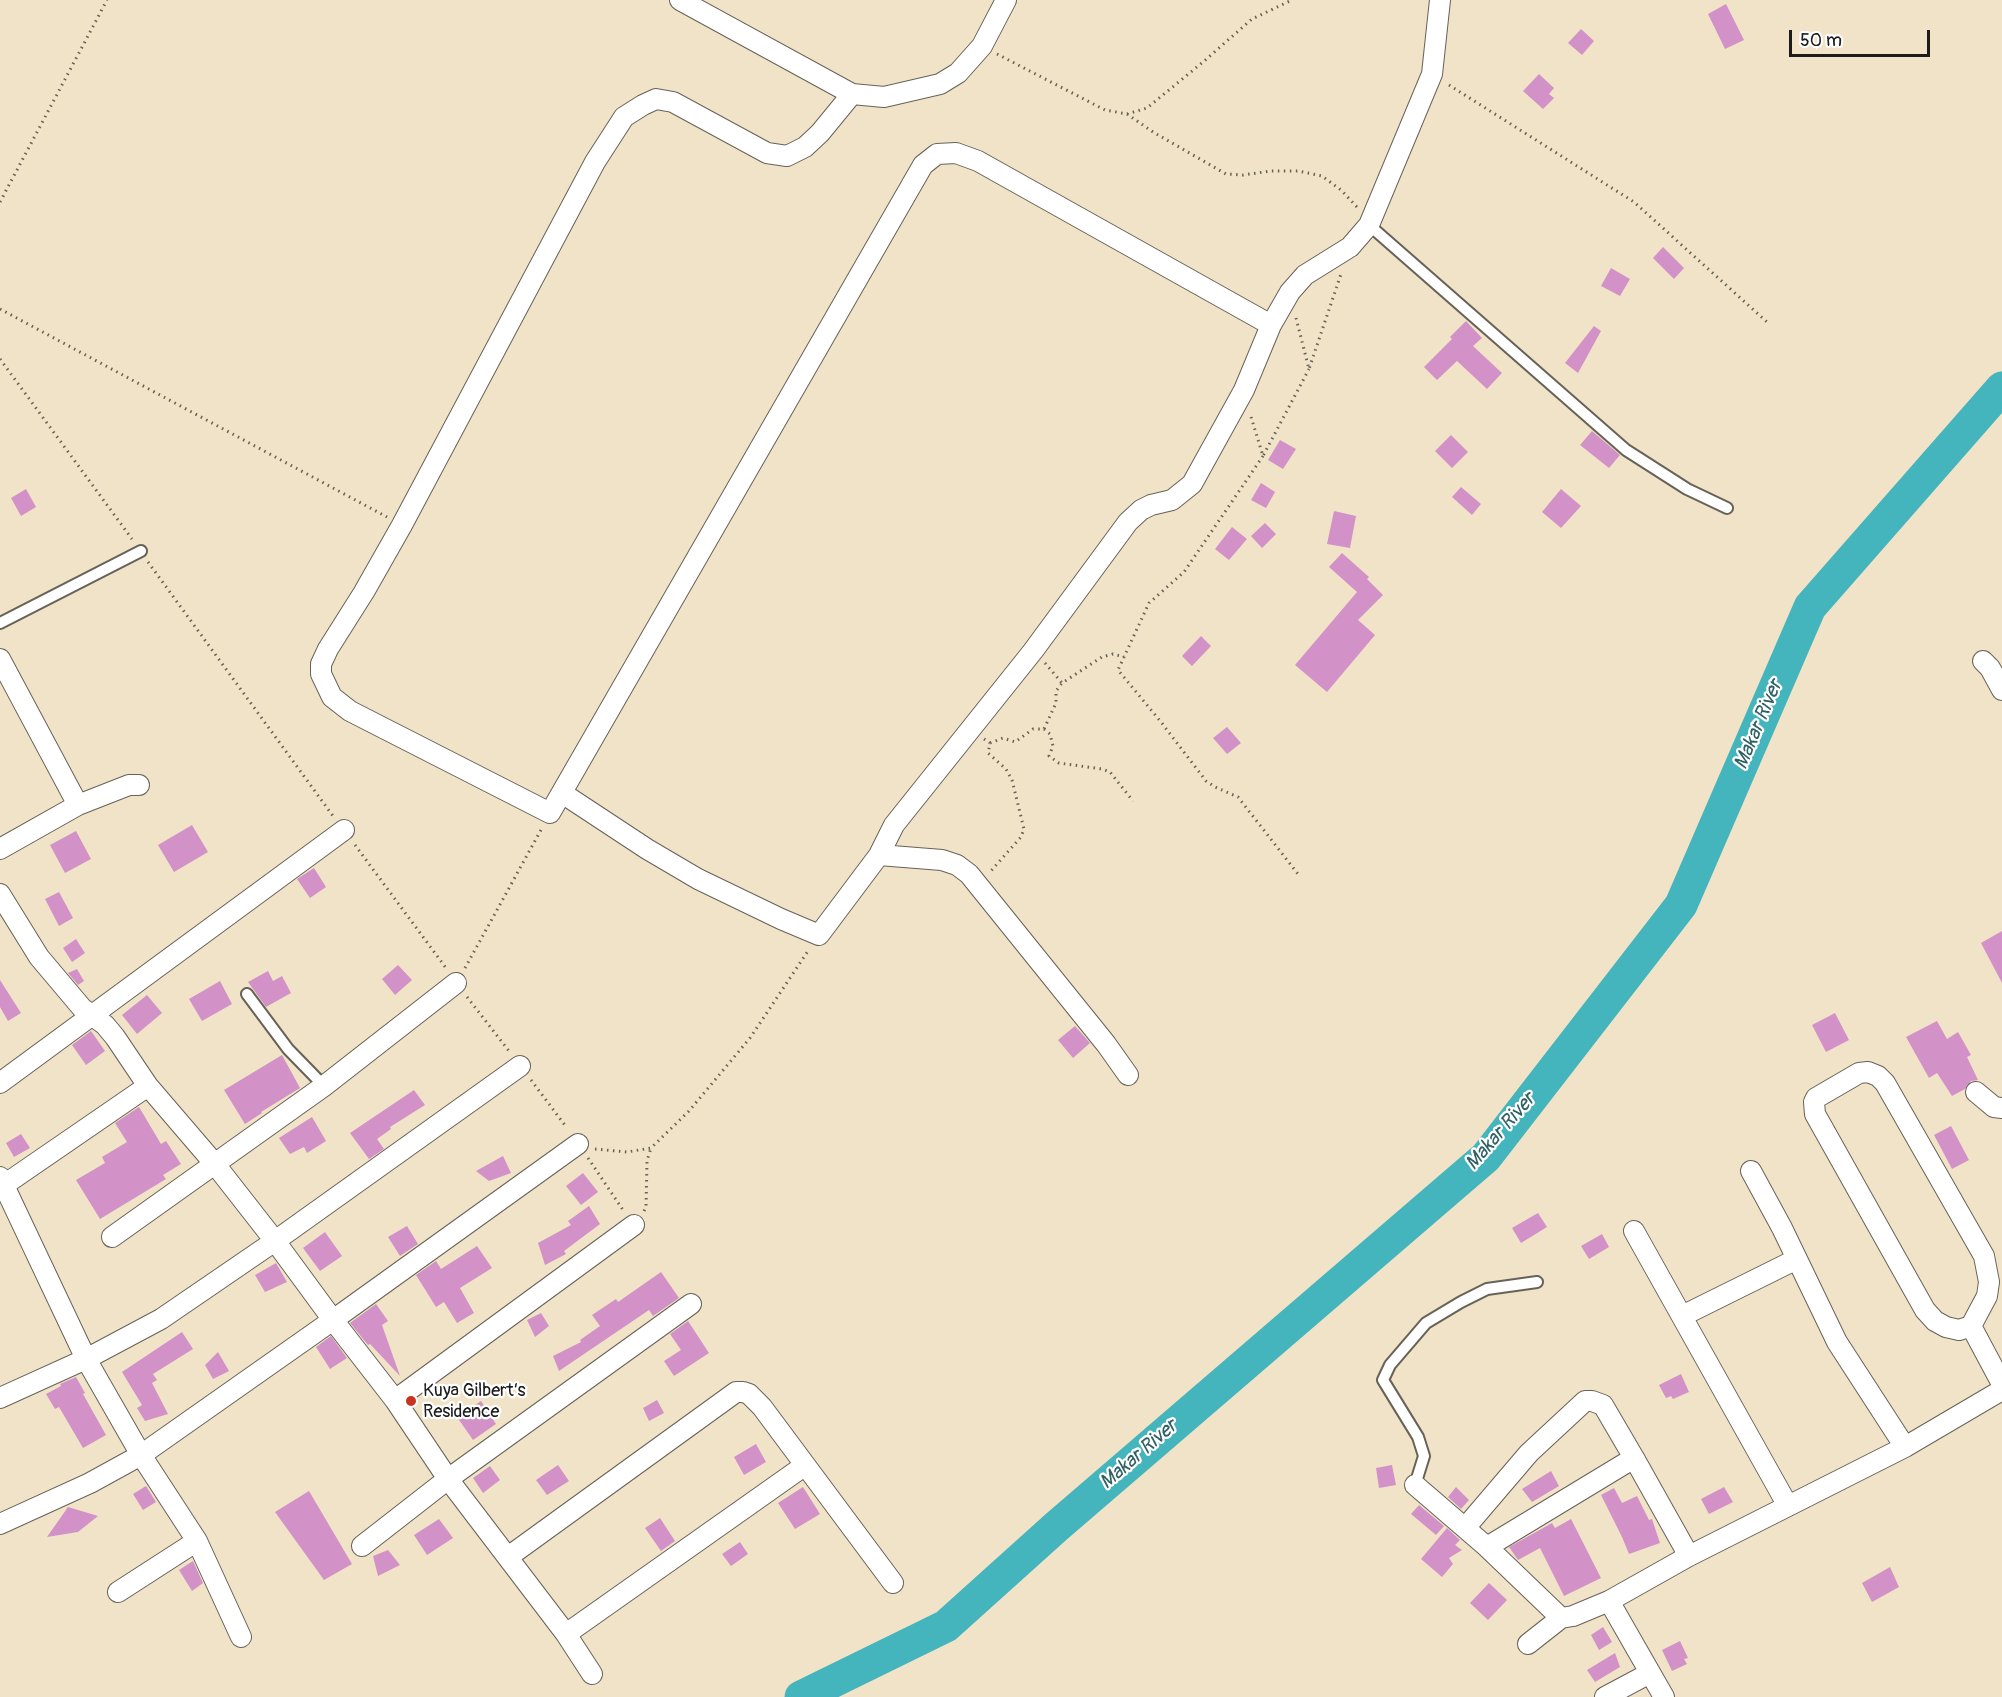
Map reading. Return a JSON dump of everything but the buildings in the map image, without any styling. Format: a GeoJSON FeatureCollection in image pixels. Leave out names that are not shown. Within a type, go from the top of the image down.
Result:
{"type":"FeatureCollection","features":[{"type":"Feature","properties":{"kind":"street"},"geometry":{"type":"LineString","coordinates":[[680,0],[852,94],[884,97],[940,84],[958,74],[982,46],[1006,0]]}},
{"type":"Feature","properties":{"kind":"street"},"geometry":{"type":"LineString","coordinates":[[562,794],[646,849],[698,879],[819,935],[879,855],[894,825],[1033,651],[1128,522],[1141,510],[1172,500],[1192,484],[1244,390],[1271,325],[1290,292],[1305,275],[1350,247],[1369,225],[1432,74],[1440,0]]}},
{"type":"Feature","properties":{"kind":"street"},"geometry":{"type":"LineString","coordinates":[[852,94],[820,133],[805,147],[787,156],[767,153],[673,102],[656,99],[624,117],[595,162],[402,525],[328,649],[321,664],[321,674],[332,698],[350,711],[550,813],[917,175],[929,159],[937,154],[956,153],[978,161],[1271,325]]}},
{"type":"Feature","properties":{"kind":"street"},"geometry":{"type":"LineString","coordinates":[[0,659],[78,805]]}},
{"type":"Feature","properties":{"kind":"street"},"geometry":{"type":"LineString","coordinates":[[1983,661],[1990,668],[2002,690]]}},
{"type":"Feature","properties":{"kind":"street"},"geometry":{"type":"LineString","coordinates":[[0,849],[78,805],[129,785],[139,785]]}},
{"type":"Feature","properties":{"kind":"street"},"geometry":{"type":"LineString","coordinates":[[0,1083],[344,830]]}},
{"type":"Feature","properties":{"kind":"street"},"geometry":{"type":"LineString","coordinates":[[879,855],[942,860],[957,865],[978,884],[1106,1044],[1128,1075]]}},
{"type":"Feature","properties":{"kind":"street"},"geometry":{"type":"LineString","coordinates":[[0,894],[39,957],[72,998],[105,1025],[115,1037],[148,1086],[214,1163],[275,1241],[395,1400],[448,1479],[566,1634],[592,1674]]}},
{"type":"Feature","properties":{"kind":"street"},"geometry":{"type":"LineString","coordinates":[[112,1237],[324,1086],[456,983]]}},
{"type":"Feature","properties":{"kind":"street"},"geometry":{"type":"LineString","coordinates":[[0,1398],[86,1359],[161,1319],[275,1241],[520,1065]]}},
{"type":"Feature","properties":{"kind":"street"},"geometry":{"type":"LineString","coordinates":[[1868,1072],[1878,1076],[1885,1083],[1984,1256],[1989,1282],[1987,1296],[1971,1326],[1959,1330],[1946,1327],[1935,1321],[1925,1310],[1815,1114],[1816,1098],[1858,1073],[1868,1072]]}},
{"type":"Feature","properties":{"kind":"street"},"geometry":{"type":"LineString","coordinates":[[148,1086],[2,1181],[86,1359],[141,1455],[197,1541],[241,1637]]}},
{"type":"Feature","properties":{"kind":"street"},"geometry":{"type":"LineString","coordinates":[[1976,1092],[1994,1107],[2002,1108]]}},
{"type":"Feature","properties":{"kind":"street"},"geometry":{"type":"LineString","coordinates":[[0,1524],[90,1483],[141,1455],[578,1144]]}},
{"type":"Feature","properties":{"kind":"street"},"geometry":{"type":"LineString","coordinates":[[1751,1171],[1837,1342],[1905,1447]]}},
{"type":"Feature","properties":{"kind":"street"},"geometry":{"type":"LineString","coordinates":[[395,1400],[634,1225]]}},
{"type":"Feature","properties":{"kind":"street"},"geometry":{"type":"LineString","coordinates":[[1634,1231],[1788,1506]]}},
{"type":"Feature","properties":{"kind":"street"},"geometry":{"type":"LineString","coordinates":[[1682,1316],[1797,1259]]}},
{"type":"Feature","properties":{"kind":"street"},"geometry":{"type":"LineString","coordinates":[[362,1546],[448,1479],[691,1304]]}},
{"type":"Feature","properties":{"kind":"street"},"geometry":{"type":"LineString","coordinates":[[1971,1326],[2002,1384]]}},
{"type":"Feature","properties":{"kind":"street"},"geometry":{"type":"LineString","coordinates":[[1528,1644],[1561,1618],[1573,1616],[1609,1601],[1689,1557],[1905,1447],[2002,1390]]}},
{"type":"Feature","properties":{"kind":"street"},"geometry":{"type":"LineString","coordinates":[[508,1557],[736,1392],[750,1394],[762,1407],[893,1583]]}},
{"type":"Feature","properties":{"kind":"street"},"geometry":{"type":"LineString","coordinates":[[1465,1528],[1529,1454],[1585,1401],[1592,1401],[1603,1405],[1689,1557]]}},
{"type":"Feature","properties":{"kind":"street"},"geometry":{"type":"LineString","coordinates":[[1487,1546],[1635,1458]]}},
{"type":"Feature","properties":{"kind":"street"},"geometry":{"type":"LineString","coordinates":[[566,1634],[804,1466]]}},
{"type":"Feature","properties":{"kind":"street"},"geometry":{"type":"LineString","coordinates":[[1415,1485],[1487,1546],[1561,1618]]}},
{"type":"Feature","properties":{"kind":"street"},"geometry":{"type":"LineString","coordinates":[[118,1592],[197,1541]]}},
{"type":"Feature","properties":{"kind":"street"},"geometry":{"type":"LineString","coordinates":[[1609,1601],[1664,1697]]}},
{"type":"Feature","properties":{"kind":"street"},"geometry":{"type":"LineString","coordinates":[[1605,1697],[1650,1673]]}},
{"type":"Feature","properties":{"kind":"lane"},"geometry":{"type":"LineString","coordinates":[[1369,225],[1626,450],[1687,489],[1726,508]]}},
{"type":"Feature","properties":{"kind":"lane"},"geometry":{"type":"LineString","coordinates":[[0,623],[141,552]]}},
{"type":"Feature","properties":{"kind":"lane"},"geometry":{"type":"LineString","coordinates":[[247,994],[288,1049],[324,1086]]}},
{"type":"Feature","properties":{"kind":"lane"},"geometry":{"type":"LineString","coordinates":[[1415,1485],[1425,1456],[1418,1437],[1383,1380],[1390,1365],[1426,1323],[1461,1302],[1487,1289],[1537,1282]]}},
{"type":"Feature","properties":{"kind":"path"},"geometry":{"type":"LineString","coordinates":[[0,201],[107,0]]}},
{"type":"Feature","properties":{"kind":"path"},"geometry":{"type":"LineString","coordinates":[[1127,114],[1147,108],[1252,19],[1292,0]]}},
{"type":"Feature","properties":{"kind":"path"},"geometry":{"type":"LineString","coordinates":[[982,46],[1106,110],[1127,114],[1153,132],[1226,174],[1298,171],[1322,176],[1348,198],[1369,225]]}},
{"type":"Feature","properties":{"kind":"path"},"geometry":{"type":"LineString","coordinates":[[1432,74],[1634,202],[1767,322]]}},
{"type":"Feature","properties":{"kind":"path"},"geometry":{"type":"LineString","coordinates":[[1298,874],[1238,797],[1206,781],[1118,670],[1149,603],[1184,572],[1263,456],[1309,369],[1350,247]]}},
{"type":"Feature","properties":{"kind":"path"},"geometry":{"type":"LineString","coordinates":[[1290,292],[1309,369]]}},
{"type":"Feature","properties":{"kind":"path"},"geometry":{"type":"LineString","coordinates":[[0,309],[402,525]]}},
{"type":"Feature","properties":{"kind":"path"},"geometry":{"type":"LineString","coordinates":[[0,359],[413,921],[456,983],[578,1144],[634,1225],[646,1207],[647,1161],[651,1148],[689,1111],[750,1038],[819,935]]}},
{"type":"Feature","properties":{"kind":"path"},"geometry":{"type":"LineString","coordinates":[[1244,390],[1263,456]]}},
{"type":"Feature","properties":{"kind":"path"},"geometry":{"type":"LineString","coordinates":[[1033,651],[1054,671],[1062,683]]}},
{"type":"Feature","properties":{"kind":"path"},"geometry":{"type":"LineString","coordinates":[[1044,729],[1056,703],[1056,691],[1062,683],[1102,657],[1113,654],[1124,657]]}},
{"type":"Feature","properties":{"kind":"path"},"geometry":{"type":"LineString","coordinates":[[971,729],[990,743]]}},
{"type":"Feature","properties":{"kind":"path"},"geometry":{"type":"LineString","coordinates":[[990,743],[1003,738],[1015,742],[1033,729],[1044,729],[1050,734],[1053,746],[1049,756],[1059,763],[1110,772],[1133,801]]}},
{"type":"Feature","properties":{"kind":"path"},"geometry":{"type":"LineString","coordinates":[[978,884],[1021,837],[1024,829],[1012,780],[1006,770],[988,753],[990,743]]}},
{"type":"Feature","properties":{"kind":"path"},"geometry":{"type":"LineString","coordinates":[[456,983],[550,813]]}},
{"type":"Feature","properties":{"kind":"path"},"geometry":{"type":"LineString","coordinates":[[578,1144],[599,1150],[627,1152],[651,1148]]}},
{"type":"Feature","properties":{"kind":"waterway","name":"Makar River"},"geometry":{"type":"LineString","coordinates":[[801,1697],[946,1626],[1056,1527],[1486,1157],[1681,905],[1810,607],[2002,388]]}},
{"type":"Feature","properties":{"kind":"place","name":"Kuya Gilbert’s Residence"},"geometry":{"type":"Point","coordinates":[411,1401]}}]}
